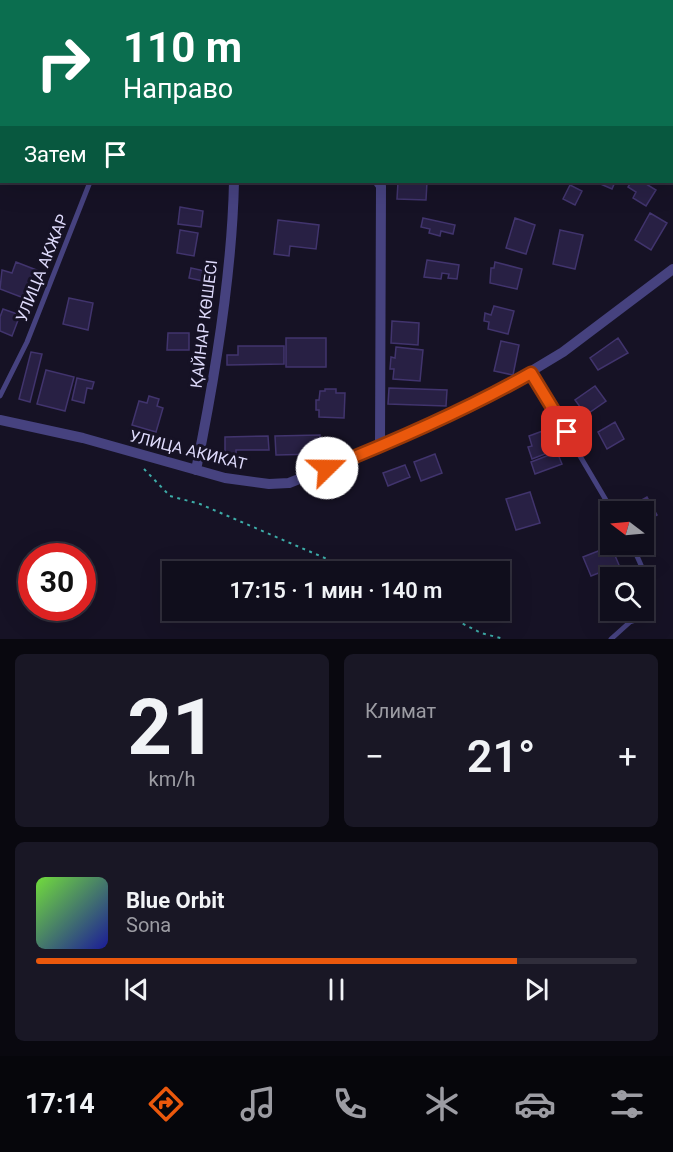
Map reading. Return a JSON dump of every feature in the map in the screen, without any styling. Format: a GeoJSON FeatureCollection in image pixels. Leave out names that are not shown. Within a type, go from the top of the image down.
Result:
{"type":"FeatureCollection","features":[{"type":"Feature","properties":{"kind":"street","name":"ҚАЙНАР КӨШЕСІ"},"geometry":{"type":"LineString","coordinates":[[196,470],[214,382],[234,183]]}},
{"type":"Feature","properties":{"kind":"street"},"geometry":{"type":"LineString","coordinates":[[379,183],[381,186],[380,447]]}},
{"type":"Feature","properties":{"kind":"street","name":"УЛИЦА АКИКАТ"},"geometry":{"type":"LineString","coordinates":[[0,420],[83,438],[225,478],[269,484],[289,483],[380,447],[490,396],[563,352],[673,269]]}},
{"type":"Feature","properties":{"kind":"lane","name":"УЛИЦА АКЖАР"},"geometry":{"type":"LineString","coordinates":[[0,396],[27,342],[90,183]]}},
{"type":"Feature","properties":{"kind":"lane"},"geometry":{"type":"LineString","coordinates":[[531,373],[607,501]]}},
{"type":"Feature","properties":{"kind":"lane"},"geometry":{"type":"LineString","coordinates":[[611,639],[630,622],[642,618],[648,608],[650,594],[636,555]]}},
{"type":"Feature","properties":{"kind":"path"},"geometry":{"type":"LineString","coordinates":[[142,466],[170,496],[200,504],[332,561]]}},
{"type":"Feature","properties":{"kind":"path"},"geometry":{"type":"LineString","coordinates":[[458,621],[481,633],[504,639]]}},
{"type":"Feature","properties":{"kind":"building"},"geometry":{"type":"Polygon","coordinates":[[[398,183],[427,183],[426,200],[397,199],[398,183]]]}},
{"type":"Feature","properties":{"kind":"building"},"geometry":{"type":"Polygon","coordinates":[[[598,183],[615,183],[612,189],[598,183]]]}},
{"type":"Feature","properties":{"kind":"building"},"geometry":{"type":"Polygon","coordinates":[[[630,183],[645,183],[656,190],[646,206],[633,198],[636,192],[628,187],[630,183]]]}},
{"type":"Feature","properties":{"kind":"building"},"geometry":{"type":"Polygon","coordinates":[[[570,185],[582,191],[575,205],[563,199],[570,185]]]}},
{"type":"Feature","properties":{"kind":"building"},"geometry":{"type":"Polygon","coordinates":[[[180,207],[203,211],[201,227],[178,224],[180,207]]]}},
{"type":"Feature","properties":{"kind":"building"},"geometry":{"type":"Polygon","coordinates":[[[650,213],[667,223],[651,250],[635,240],[650,213]]]}},
{"type":"Feature","properties":{"kind":"building"},"geometry":{"type":"Polygon","coordinates":[[[423,218],[455,225],[453,234],[441,231],[440,236],[429,233],[430,229],[421,227],[423,218]]]}},
{"type":"Feature","properties":{"kind":"building"},"geometry":{"type":"Polygon","coordinates":[[[515,218],[535,225],[526,254],[506,248],[515,218]]]}},
{"type":"Feature","properties":{"kind":"building"},"geometry":{"type":"Polygon","coordinates":[[[278,220],[319,225],[316,249],[290,246],[289,256],[274,254],[278,220]]]}},
{"type":"Feature","properties":{"kind":"building"},"geometry":{"type":"Polygon","coordinates":[[[180,230],[198,233],[194,256],[177,253],[180,230]]]}},
{"type":"Feature","properties":{"kind":"building"},"geometry":{"type":"Polygon","coordinates":[[[560,230],[583,235],[575,269],[553,264],[560,230]]]}},
{"type":"Feature","properties":{"kind":"building"},"geometry":{"type":"Polygon","coordinates":[[[427,260],[459,265],[457,279],[448,278],[449,274],[442,273],[441,279],[424,277],[427,260]]]}},
{"type":"Feature","properties":{"kind":"building"},"geometry":{"type":"Polygon","coordinates":[[[16,262],[39,271],[29,300],[0,289],[2,270],[12,273],[16,262]]]}},
{"type":"Feature","properties":{"kind":"building"},"geometry":{"type":"Polygon","coordinates":[[[495,262],[522,269],[517,289],[490,283],[491,268],[494,268],[495,262]]]}},
{"type":"Feature","properties":{"kind":"building"},"geometry":{"type":"Polygon","coordinates":[[[191,268],[214,273],[212,283],[189,278],[191,268]]]}},
{"type":"Feature","properties":{"kind":"building"},"geometry":{"type":"Polygon","coordinates":[[[69,298],[93,303],[88,330],[63,324],[69,298]]]}},
{"type":"Feature","properties":{"kind":"building"},"geometry":{"type":"Polygon","coordinates":[[[494,306],[514,311],[508,334],[488,329],[489,322],[484,321],[485,313],[491,315],[494,306]]]}},
{"type":"Feature","properties":{"kind":"building"},"geometry":{"type":"Polygon","coordinates":[[[3,309],[20,315],[12,336],[0,331],[0,317],[3,309]]]}},
{"type":"Feature","properties":{"kind":"building"},"geometry":{"type":"Polygon","coordinates":[[[392,321],[419,323],[418,345],[391,343],[392,321]]]}},
{"type":"Feature","properties":{"kind":"building"},"geometry":{"type":"Polygon","coordinates":[[[168,333],[189,333],[189,350],[167,350],[168,333]]]}},
{"type":"Feature","properties":{"kind":"building"},"geometry":{"type":"Polygon","coordinates":[[[286,338],[326,338],[326,367],[286,367],[286,338]]]}},
{"type":"Feature","properties":{"kind":"building"},"geometry":{"type":"Polygon","coordinates":[[[618,338],[628,353],[598,370],[590,358],[618,338]]]}},
{"type":"Feature","properties":{"kind":"building"},"geometry":{"type":"Polygon","coordinates":[[[501,341],[519,345],[513,375],[494,371],[501,341]]]}},
{"type":"Feature","properties":{"kind":"building"},"geometry":{"type":"Polygon","coordinates":[[[238,346],[284,346],[284,364],[227,365],[227,355],[238,355],[238,346]]]}},
{"type":"Feature","properties":{"kind":"building"},"geometry":{"type":"Polygon","coordinates":[[[396,347],[423,350],[420,381],[393,379],[394,369],[390,369],[391,357],[395,358],[396,347]]]}},
{"type":"Feature","properties":{"kind":"building"},"geometry":{"type":"Polygon","coordinates":[[[31,352],[42,354],[30,402],[19,399],[31,352]]]}},
{"type":"Feature","properties":{"kind":"building"},"geometry":{"type":"Polygon","coordinates":[[[46,370],[74,377],[65,411],[37,404],[46,370]]]}},
{"type":"Feature","properties":{"kind":"building"},"geometry":{"type":"Polygon","coordinates":[[[77,378],[94,382],[92,389],[87,388],[84,403],[72,400],[77,378]]]}},
{"type":"Feature","properties":{"kind":"building"},"geometry":{"type":"Polygon","coordinates":[[[595,386],[606,401],[586,415],[575,400],[595,386]]]}},
{"type":"Feature","properties":{"kind":"building"},"geometry":{"type":"Polygon","coordinates":[[[389,388],[447,390],[446,406],[388,404],[389,388]]]}},
{"type":"Feature","properties":{"kind":"building"},"geometry":{"type":"Polygon","coordinates":[[[325,389],[336,389],[336,393],[345,393],[344,418],[319,417],[316,400],[319,400],[320,391],[325,391],[325,389]]]}},
{"type":"Feature","properties":{"kind":"building"},"geometry":{"type":"Polygon","coordinates":[[[149,396],[159,399],[157,406],[163,408],[156,432],[132,425],[139,401],[147,403],[149,396]]]}},
{"type":"Feature","properties":{"kind":"building"},"geometry":{"type":"Polygon","coordinates":[[[615,422],[624,439],[607,449],[598,432],[615,422]]]}},
{"type":"Feature","properties":{"kind":"building"},"geometry":{"type":"Polygon","coordinates":[[[548,429],[555,450],[532,459],[528,447],[532,446],[529,436],[548,429]]]}},
{"type":"Feature","properties":{"kind":"building"},"geometry":{"type":"Polygon","coordinates":[[[320,435],[320,454],[276,455],[275,436],[320,435]]]}},
{"type":"Feature","properties":{"kind":"building"},"geometry":{"type":"Polygon","coordinates":[[[268,436],[269,450],[236,450],[236,455],[225,455],[225,437],[268,436]]]}},
{"type":"Feature","properties":{"kind":"building"},"geometry":{"type":"Polygon","coordinates":[[[557,452],[562,464],[535,474],[531,462],[557,452]]]}},
{"type":"Feature","properties":{"kind":"building"},"geometry":{"type":"Polygon","coordinates":[[[435,454],[442,473],[421,481],[414,462],[435,454]]]}},
{"type":"Feature","properties":{"kind":"building"},"geometry":{"type":"Polygon","coordinates":[[[405,465],[410,477],[388,486],[383,473],[405,465]]]}},
{"type":"Feature","properties":{"kind":"building"},"geometry":{"type":"Polygon","coordinates":[[[530,492],[540,523],[516,530],[506,499],[530,492]]]}},
{"type":"Feature","properties":{"kind":"building"},"geometry":{"type":"Polygon","coordinates":[[[600,550],[600,555],[615,555],[619,565],[600,567],[600,572],[591,576],[583,557],[600,550]]]}},
{"type":"Feature","properties":{"kind":"route"},"geometry":{"type":"LineString","coordinates":[[327,468],[380,447],[490,396],[531,373],[567,432]]}}]}
